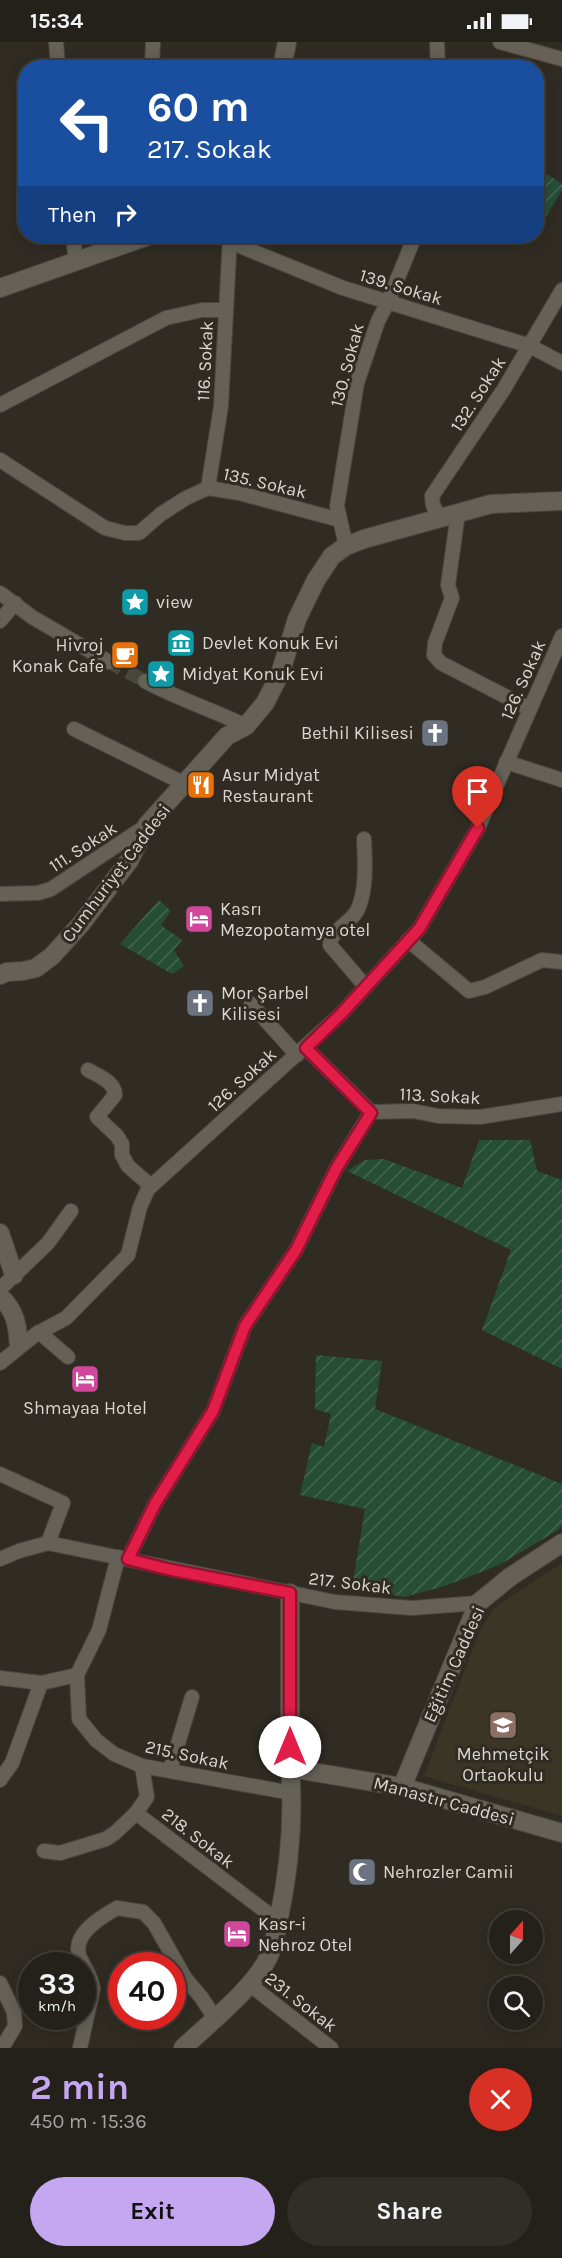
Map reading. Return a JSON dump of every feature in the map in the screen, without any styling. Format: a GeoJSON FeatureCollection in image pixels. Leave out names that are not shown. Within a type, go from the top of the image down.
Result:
{"type":"FeatureCollection","features":[{"type":"Feature","properties":{"kind":"street"},"geometry":{"type":"LineString","coordinates":[[56,42],[57,60]]}},
{"type":"Feature","properties":{"kind":"street"},"geometry":{"type":"LineString","coordinates":[[152,60],[153,42]]}},
{"type":"Feature","properties":{"kind":"street"},"geometry":{"type":"LineString","coordinates":[[283,60],[286,42]]}},
{"type":"Feature","properties":{"kind":"street"},"geometry":{"type":"LineString","coordinates":[[437,42],[438,60]]}},
{"type":"Feature","properties":{"kind":"street"},"geometry":{"type":"LineString","coordinates":[[500,42],[562,59]]}},
{"type":"Feature","properties":{"kind":"street"},"geometry":{"type":"LineString","coordinates":[[74,243],[76,262]]}},
{"type":"Feature","properties":{"kind":"street"},"geometry":{"type":"LineString","coordinates":[[0,288],[129,243]]}},
{"type":"Feature","properties":{"kind":"street","name":"116. Sokak"},"geometry":{"type":"LineString","coordinates":[[208,488],[221,406],[230,243]]}},
{"type":"Feature","properties":{"kind":"street","name":"139. Sokak"},"geometry":{"type":"LineString","coordinates":[[239,243],[343,288],[530,346],[562,363]]}},
{"type":"Feature","properties":{"kind":"street","name":"130. Sokak"},"geometry":{"type":"LineString","coordinates":[[346,546],[337,506],[357,383],[378,321],[412,243]]}},
{"type":"Feature","properties":{"kind":"street","name":"132. Sokak"},"geometry":{"type":"LineString","coordinates":[[439,518],[432,496],[504,389],[562,290]]}},
{"type":"Feature","properties":{"kind":"street"},"geometry":{"type":"LineString","coordinates":[[0,405],[166,318],[202,310],[225,310]]}},
{"type":"Feature","properties":{"kind":"street","name":"135. Sokak"},"geometry":{"type":"LineString","coordinates":[[0,460],[105,528],[125,533],[139,533],[161,514],[186,498],[208,488],[239,493],[340,520]]}},
{"type":"Feature","properties":{"kind":"street","name":"Cumhuriyet Caddesi"},"geometry":{"type":"LineString","coordinates":[[0,975],[36,968],[52,956],[81,924],[129,861],[147,825],[227,736],[246,726],[266,703],[279,674],[297,620],[316,580],[332,556],[346,546],[364,538],[491,504],[562,501]]}},
{"type":"Feature","properties":{"kind":"street"},"geometry":{"type":"LineString","coordinates":[[458,513],[448,585],[452,598],[435,643],[434,655],[441,663],[530,709]]}},
{"type":"Feature","properties":{"kind":"street"},"geometry":{"type":"LineString","coordinates":[[0,593],[32,617],[109,662]]}},
{"type":"Feature","properties":{"kind":"street"},"geometry":{"type":"LineString","coordinates":[[0,621],[15,603]]}},
{"type":"Feature","properties":{"kind":"street","name":"126. Sokak"},"geometry":{"type":"LineString","coordinates":[[0,1363],[39,1332],[66,1318],[128,1255],[140,1207],[152,1186],[302,1051],[366,987],[419,929],[478,828],[562,636]]}},
{"type":"Feature","properties":{"kind":"street"},"geometry":{"type":"LineString","coordinates":[[145,681],[167,693],[213,710],[246,726]]}},
{"type":"Feature","properties":{"kind":"street"},"geometry":{"type":"LineString","coordinates":[[74,729],[185,784]]}},
{"type":"Feature","properties":{"kind":"street"},"geometry":{"type":"LineString","coordinates":[[506,762],[562,780]]}},
{"type":"Feature","properties":{"kind":"street","name":"111. Sokak"},"geometry":{"type":"LineString","coordinates":[[0,894],[38,893],[51,889],[147,825]]}},
{"type":"Feature","properties":{"kind":"street"},"geometry":{"type":"LineString","coordinates":[[364,839],[365,866],[358,909],[347,924],[329,941],[366,987]]}},
{"type":"Feature","properties":{"kind":"street"},"geometry":{"type":"LineString","coordinates":[[408,940],[469,991],[485,987],[542,960],[562,962]]}},
{"type":"Feature","properties":{"kind":"street"},"geometry":{"type":"LineString","coordinates":[[0,1678],[41,1683],[76,1675],[99,1630],[123,1558],[213,1411],[245,1326],[296,1250],[336,1169],[371,1113],[251,1004]]}},
{"type":"Feature","properties":{"kind":"street"},"geometry":{"type":"LineString","coordinates":[[88,1070],[110,1083],[115,1089],[115,1095],[97,1117],[117,1136],[122,1144],[122,1155],[128,1166],[152,1186]]}},
{"type":"Feature","properties":{"kind":"street","name":"113. Sokak"},"geometry":{"type":"LineString","coordinates":[[371,1113],[413,1111],[438,1116],[480,1117],[562,1104]]}},
{"type":"Feature","properties":{"kind":"street"},"geometry":{"type":"LineString","coordinates":[[0,1289],[48,1243],[71,1211]]}},
{"type":"Feature","properties":{"kind":"street"},"geometry":{"type":"LineString","coordinates":[[0,1233],[14,1275]]}},
{"type":"Feature","properties":{"kind":"street"},"geometry":{"type":"LineString","coordinates":[[0,1296],[17,1320],[19,1346]]}},
{"type":"Feature","properties":{"kind":"street"},"geometry":{"type":"LineString","coordinates":[[39,1332],[68,1357]]}},
{"type":"Feature","properties":{"kind":"street"},"geometry":{"type":"LineString","coordinates":[[0,1474],[63,1503],[48,1543],[0,1559]]}},
{"type":"Feature","properties":{"kind":"street","name":"217. Sokak"},"geometry":{"type":"LineString","coordinates":[[48,1543],[334,1602],[412,1608],[478,1603]]}},
{"type":"Feature","properties":{"kind":"street","name":"Eğitim Caddesi"},"geometry":{"type":"LineString","coordinates":[[402,1787],[478,1603],[510,1577],[562,1543]]}},
{"type":"Feature","properties":{"kind":"street"},"geometry":{"type":"LineString","coordinates":[[183,2048],[249,1984],[268,1959],[275,1939],[287,1863],[292,1793],[290,1593]]}},
{"type":"Feature","properties":{"kind":"street","name":"215. Sokak"},"geometry":{"type":"LineString","coordinates":[[76,1675],[79,1719],[96,1740],[114,1754],[142,1766],[292,1793]]}},
{"type":"Feature","properties":{"kind":"street"},"geometry":{"type":"LineString","coordinates":[[0,1780],[12,1763],[41,1683]]}},
{"type":"Feature","properties":{"kind":"street"},"geometry":{"type":"LineString","coordinates":[[170,1770],[192,1697]]}},
{"type":"Feature","properties":{"kind":"street","name":"218. Sokak"},"geometry":{"type":"LineString","coordinates":[[142,1766],[147,1797],[136,1813],[278,1921]]}},
{"type":"Feature","properties":{"kind":"street","name":"Manastır Caddesi"},"geometry":{"type":"LineString","coordinates":[[290,1768],[402,1787],[562,1833]]}},
{"type":"Feature","properties":{"kind":"street"},"geometry":{"type":"LineString","coordinates":[[44,1851],[60,1853],[106,1839],[136,1813]]}},
{"type":"Feature","properties":{"kind":"street"},"geometry":{"type":"LineString","coordinates":[[80,2048],[93,1983],[78,1954],[80,1940],[92,1924],[117,1908],[143,1912],[154,1923],[185,1978],[201,1997],[214,2018]]}},
{"type":"Feature","properties":{"kind":"street"},"geometry":{"type":"LineString","coordinates":[[0,1983],[14,2012],[15,2025],[2,2048]]}},
{"type":"Feature","properties":{"kind":"street","name":"231. Sokak"},"geometry":{"type":"LineString","coordinates":[[249,1984],[331,2048]]}},
{"type":"Feature","properties":{"kind":"shaded area","name":"Mehmetçik Ortaokulu"},"geometry":{"type":"Polygon","coordinates":[[[562,1563],[562,1816],[424,1776],[480,1630],[494,1608],[562,1563]]]}},
{"type":"Feature","properties":{"kind":"green space"},"geometry":{"type":"Polygon","coordinates":[[[547,174],[562,184],[562,190],[544,220],[544,178],[547,174]]]}},
{"type":"Feature","properties":{"kind":"green space"},"geometry":{"type":"Polygon","coordinates":[[[159,900],[171,911],[161,925],[182,940],[174,950],[184,966],[172,974],[120,944],[159,900]]]}},
{"type":"Feature","properties":{"kind":"green space"},"geometry":{"type":"Polygon","coordinates":[[[479,1140],[530,1140],[537,1171],[562,1180],[562,1369],[482,1330],[511,1250],[347,1171],[365,1160],[384,1159],[462,1188],[479,1140]]]}},
{"type":"Feature","properties":{"kind":"green space"},"geometry":{"type":"Polygon","coordinates":[[[316,1355],[382,1361],[375,1409],[562,1484],[562,1526],[499,1565],[445,1586],[404,1597],[352,1588],[365,1509],[300,1495],[312,1443],[324,1447],[331,1414],[315,1409],[316,1355]]]}},
{"type":"Feature","properties":{"kind":"tunnel"},"geometry":{"type":"LineString","coordinates":[[109,662],[145,681]]}},
{"type":"Feature","properties":{"kind":"place","name":"view"},"geometry":{"type":"Point","coordinates":[135,602]}},
{"type":"Feature","properties":{"kind":"place","name":"Devlet Konuk Evi"},"geometry":{"type":"Point","coordinates":[181,643]}},
{"type":"Feature","properties":{"kind":"place","name":"Hivroj Konak Cafe"},"geometry":{"type":"Point","coordinates":[125,655]}},
{"type":"Feature","properties":{"kind":"place","name":"Midyat Konuk Evi"},"geometry":{"type":"Point","coordinates":[161,674]}},
{"type":"Feature","properties":{"kind":"place","name":"Bethil Kilisesi"},"geometry":{"type":"Point","coordinates":[435,733]}},
{"type":"Feature","properties":{"kind":"place","name":"Asur Midyat Restaurant"},"geometry":{"type":"Point","coordinates":[201,785]}},
{"type":"Feature","properties":{"kind":"place","name":"Kasrı Mezopotamya otel"},"geometry":{"type":"Point","coordinates":[199,919]}},
{"type":"Feature","properties":{"kind":"place","name":"Mor Şarbel Kilisesi"},"geometry":{"type":"Point","coordinates":[200,1003]}},
{"type":"Feature","properties":{"kind":"place","name":"Shmayaa Hotel"},"geometry":{"type":"Point","coordinates":[85,1379]}},
{"type":"Feature","properties":{"kind":"place","name":"Mehmetçik Ortaokulu"},"geometry":{"type":"Point","coordinates":[503,1725]}},
{"type":"Feature","properties":{"kind":"place","name":"Nehrozler Camii"},"geometry":{"type":"Point","coordinates":[362,1872]}},
{"type":"Feature","properties":{"kind":"place","name":"Kasr-i Nehroz Otel"},"geometry":{"type":"Point","coordinates":[237,1934]}},
{"type":"Feature","properties":{"kind":"route"},"geometry":{"type":"LineString","coordinates":[[290,1747],[290,1593],[128,1559],[155,1504],[213,1411],[245,1326],[296,1250],[336,1169],[371,1113],[306,1048],[341,1014],[419,929],[478,828]]}}]}
